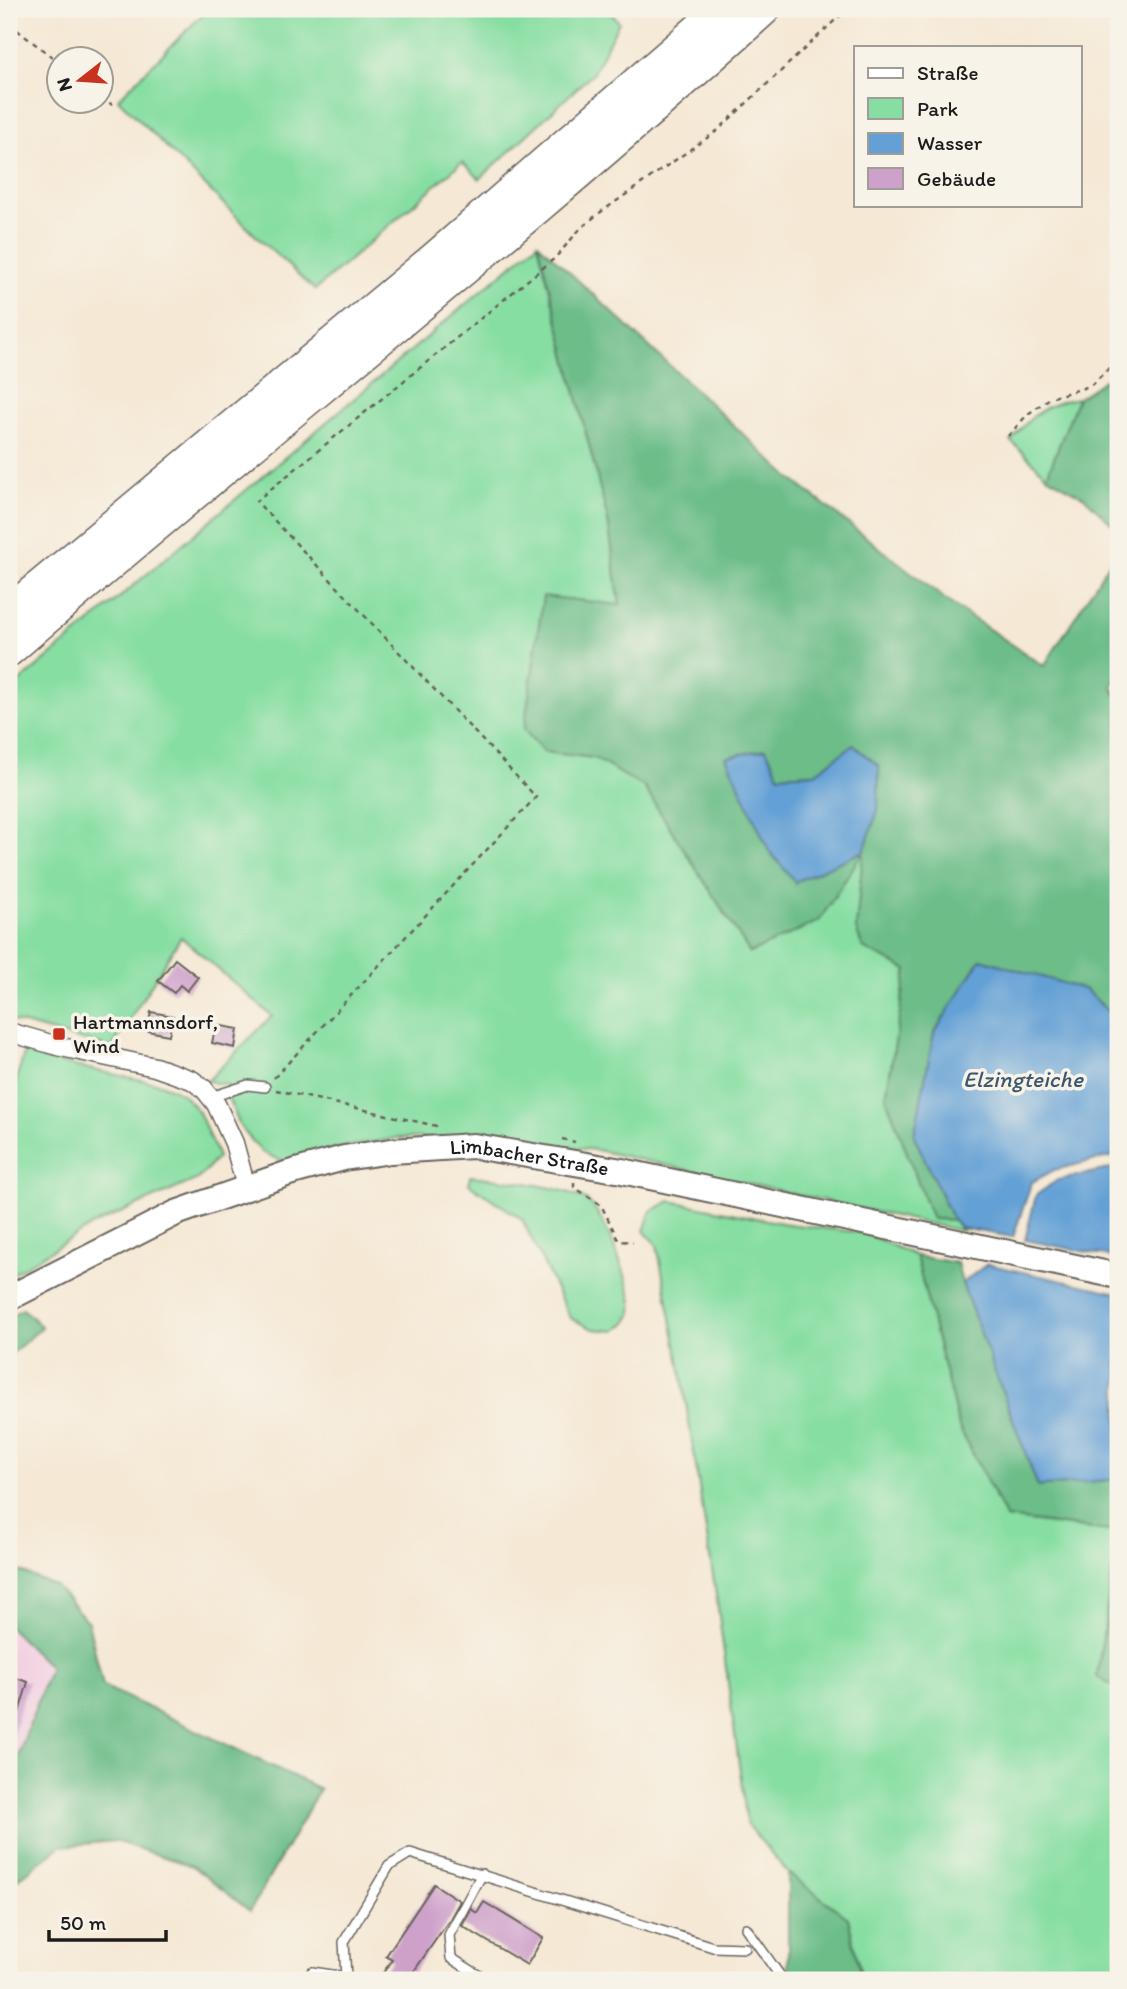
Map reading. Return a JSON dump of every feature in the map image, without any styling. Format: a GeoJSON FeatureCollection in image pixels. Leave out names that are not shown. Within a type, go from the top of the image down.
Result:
{"type":"FeatureCollection","features":[{"type":"Feature","properties":{"kind":"highway"},"geometry":{"type":"LineString","coordinates":[[9,612],[435,258],[722,9]]}},
{"type":"Feature","properties":{"kind":"highway"},"geometry":{"type":"LineString","coordinates":[[9,650],[472,264],[764,9]]}},
{"type":"Feature","properties":{"kind":"main road","name":"Limbacher Straße"},"geometry":{"type":"LineString","coordinates":[[9,1298],[147,1226],[246,1187],[344,1158],[391,1151],[474,1146],[577,1164],[1118,1276]]}},
{"type":"Feature","properties":{"kind":"street"},"geometry":{"type":"LineString","coordinates":[[9,1032],[61,1047],[155,1068],[191,1080],[211,1097],[234,1143],[246,1187]]}},
{"type":"Feature","properties":{"kind":"lane"},"geometry":{"type":"LineString","coordinates":[[211,1097],[248,1085],[265,1087]]}},
{"type":"Feature","properties":{"kind":"lane"},"geometry":{"type":"LineString","coordinates":[[308,1980],[312,1972],[347,1978],[344,1942],[389,1866],[410,1853],[712,1948],[745,1948]]}},
{"type":"Feature","properties":{"kind":"lane"},"geometry":{"type":"LineString","coordinates":[[482,1874],[449,1935],[451,1958],[486,1980]]}},
{"type":"Feature","properties":{"kind":"lane"},"geometry":{"type":"LineString","coordinates":[[746,1928],[783,1980]]}},
{"type":"Feature","properties":{"kind":"path"},"geometry":{"type":"LineString","coordinates":[[265,1087],[536,797],[256,501],[555,258],[581,228],[598,214],[717,131],[846,9]]}},
{"type":"Feature","properties":{"kind":"path"},"geometry":{"type":"LineString","coordinates":[[9,24],[46,52]]}},
{"type":"Feature","properties":{"kind":"path"},"geometry":{"type":"LineString","coordinates":[[1008,436],[1028,414],[1050,398],[1090,386],[1118,360]]}},
{"type":"Feature","properties":{"kind":"path"},"geometry":{"type":"LineString","coordinates":[[265,1087],[444,1127]]}},
{"type":"Feature","properties":{"kind":"path"},"geometry":{"type":"LineString","coordinates":[[562,1139],[574,1140],[578,1148],[574,1187],[601,1205],[618,1241],[634,1242]]}},
{"type":"Feature","properties":{"kind":"shaded area"},"geometry":{"type":"Polygon","coordinates":[[[9,1627],[50,1667],[9,1782],[9,1627]]]}},
{"type":"Feature","properties":{"kind":"green space"},"geometry":{"type":"Polygon","coordinates":[[[208,9],[607,9],[619,22],[593,73],[480,179],[462,162],[315,290],[259,239],[118,99],[208,9]]]}},
{"type":"Feature","properties":{"kind":"green space"},"geometry":{"type":"Polygon","coordinates":[[[538,243],[608,520],[620,605],[544,752],[594,758],[644,787],[750,953],[864,851],[856,929],[907,970],[886,1097],[932,1219],[953,1220],[962,1231],[597,1150],[472,1138],[397,1138],[334,1149],[284,1162],[262,1152],[241,1128],[229,1100],[228,1085],[207,1081],[272,1016],[181,937],[112,1048],[9,1020],[9,691],[538,243]]]}},
{"type":"Feature","properties":{"kind":"green space"},"geometry":{"type":"Polygon","coordinates":[[[538,243],[789,477],[950,603],[1044,666],[1118,549],[1118,672],[1112,687],[1118,697],[1118,1021],[1086,990],[934,1033],[914,1136],[953,1220],[932,1219],[886,1097],[907,970],[863,948],[856,929],[863,852],[819,921],[750,953],[644,787],[594,758],[544,752],[524,730],[543,596],[620,605],[608,520],[538,243]],[[853,746],[815,773],[779,775],[795,882],[853,746]]]}},
{"type":"Feature","properties":{"kind":"green space"},"geometry":{"type":"Polygon","coordinates":[[[1118,367],[1118,530],[1084,497],[1047,476],[1078,398],[1112,375],[1118,367]]]}},
{"type":"Feature","properties":{"kind":"green space"},"geometry":{"type":"Polygon","coordinates":[[[1078,398],[1047,476],[1011,441],[1025,424],[1040,412],[1056,403],[1078,398]]]}},
{"type":"Feature","properties":{"kind":"green space"},"geometry":{"type":"Polygon","coordinates":[[[25,1050],[64,1064],[161,1084],[183,1094],[199,1112],[218,1157],[198,1179],[93,1225],[9,1276],[9,1106],[25,1050]]]}},
{"type":"Feature","properties":{"kind":"green space"},"geometry":{"type":"Polygon","coordinates":[[[470,1176],[550,1188],[567,1192],[590,1203],[603,1223],[624,1273],[632,1303],[632,1312],[627,1321],[615,1331],[593,1329],[570,1318],[522,1219],[469,1184],[470,1176]]]}},
{"type":"Feature","properties":{"kind":"green space"},"geometry":{"type":"Polygon","coordinates":[[[670,1201],[787,1224],[864,1233],[916,1256],[959,1427],[1006,1518],[1118,1532],[1097,1676],[1118,1689],[1118,1980],[862,1980],[848,1918],[788,1873],[747,1824],[717,1601],[680,1365],[657,1245],[644,1231],[651,1211],[670,1201]]]}},
{"type":"Feature","properties":{"kind":"green space"},"geometry":{"type":"Polygon","coordinates":[[[916,1256],[957,1263],[962,1283],[1038,1486],[1118,1479],[1118,1532],[1006,1518],[959,1427],[916,1256]]]}},
{"type":"Feature","properties":{"kind":"green space"},"geometry":{"type":"Polygon","coordinates":[[[23,1309],[42,1327],[9,1356],[9,1316],[23,1309]]]}},
{"type":"Feature","properties":{"kind":"green space"},"geometry":{"type":"Polygon","coordinates":[[[1118,1541],[1118,1689],[1097,1677],[1118,1541]]]}},
{"type":"Feature","properties":{"kind":"green space"},"geometry":{"type":"Polygon","coordinates":[[[9,1567],[56,1586],[88,1622],[103,1686],[320,1789],[250,1911],[192,1866],[115,1841],[61,1846],[15,1881],[9,1890],[9,1782],[50,1667],[9,1627],[9,1567]]]}},
{"type":"Feature","properties":{"kind":"green space"},"geometry":{"type":"Polygon","coordinates":[[[788,1873],[848,1918],[862,1980],[788,1980],[788,1873]]]}},
{"type":"Feature","properties":{"kind":"water"},"geometry":{"type":"Polygon","coordinates":[[[853,745],[879,766],[878,810],[864,851],[795,882],[769,851],[726,757],[766,749],[779,775],[815,773],[853,745]]]}},
{"type":"Feature","properties":{"kind":"water","name":"Elzingteiche"},"geometry":{"type":"Polygon","coordinates":[[[981,959],[1086,990],[1118,1021],[1118,1155],[1054,1170],[1032,1182],[1013,1237],[961,1228],[953,1220],[914,1136],[934,1033],[981,959]]]}},
{"type":"Feature","properties":{"kind":"water"},"geometry":{"type":"Polygon","coordinates":[[[1118,1167],[1118,1258],[1025,1240],[1036,1195],[1058,1180],[1118,1167]]]}},
{"type":"Feature","properties":{"kind":"water"},"geometry":{"type":"Polygon","coordinates":[[[987,1264],[1118,1293],[1118,1479],[1038,1487],[962,1283],[987,1264]]]}},
{"type":"Feature","properties":{"kind":"building"},"geometry":{"type":"Polygon","coordinates":[[[175,959],[198,977],[187,991],[180,985],[174,993],[158,981],[175,959]]]}},
{"type":"Feature","properties":{"kind":"building"},"geometry":{"type":"Polygon","coordinates":[[[151,1012],[173,1016],[169,1035],[147,1031],[151,1012]]]}},
{"type":"Feature","properties":{"kind":"building"},"geometry":{"type":"Polygon","coordinates":[[[216,1025],[238,1029],[235,1048],[212,1043],[216,1025]]]}},
{"type":"Feature","properties":{"kind":"building"},"geometry":{"type":"Polygon","coordinates":[[[9,1676],[28,1682],[12,1736],[9,1736],[9,1676]]]}},
{"type":"Feature","properties":{"kind":"building"},"geometry":{"type":"Polygon","coordinates":[[[434,1884],[460,1901],[450,1919],[412,1974],[409,1972],[403,1980],[378,1980],[392,1960],[386,1956],[434,1884]]]}},
{"type":"Feature","properties":{"kind":"building"},"geometry":{"type":"Polygon","coordinates":[[[484,1902],[543,1938],[527,1965],[462,1926],[471,1909],[477,1913],[484,1902]]]}},
{"type":"Feature","properties":{"kind":"place","name":"Hartmannsdorf, Wind"},"geometry":{"type":"Point","coordinates":[59,1034]}}]}
